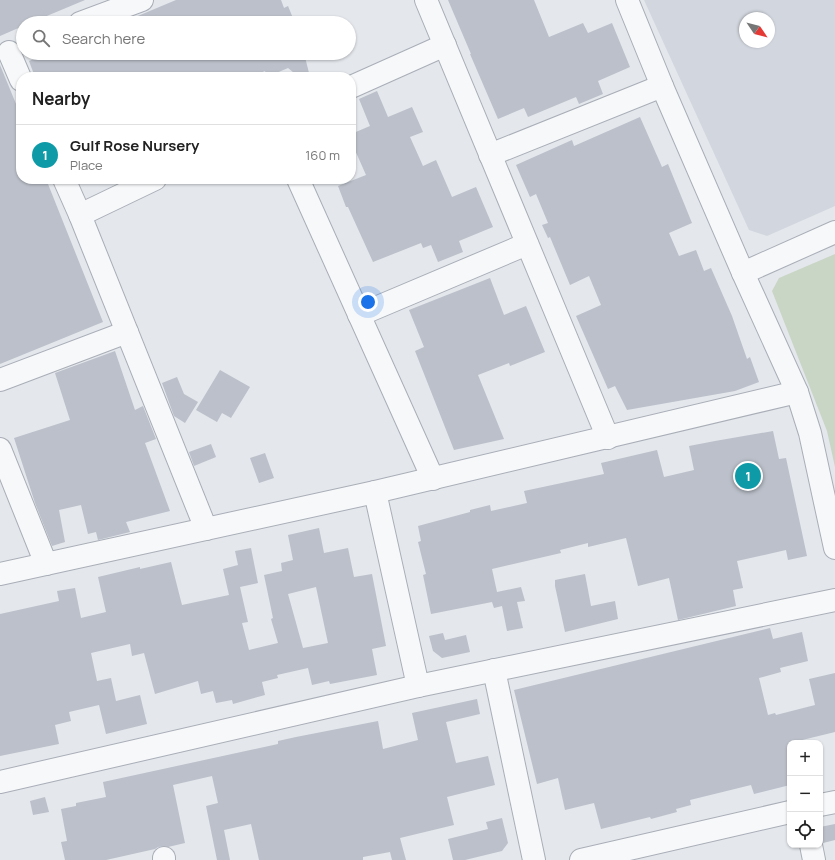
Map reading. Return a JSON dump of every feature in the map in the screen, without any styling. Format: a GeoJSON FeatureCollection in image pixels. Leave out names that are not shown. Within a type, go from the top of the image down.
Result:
{"type":"FeatureCollection","features":[{"type":"Feature","properties":{"kind":"street"},"geometry":{"type":"LineString","coordinates":[[90,13],[142,0]]}},
{"type":"Feature","properties":{"kind":"street"},"geometry":{"type":"LineString","coordinates":[[426,0],[608,438]]}},
{"type":"Feature","properties":{"kind":"street"},"geometry":{"type":"LineString","coordinates":[[627,0],[662,86],[743,274],[797,392],[810,433],[835,548]]}},
{"type":"Feature","properties":{"kind":"street"},"geometry":{"type":"LineString","coordinates":[[356,85],[445,45]]}},
{"type":"Feature","properties":{"kind":"street"},"geometry":{"type":"LineString","coordinates":[[11,51],[18,72]]}},
{"type":"Feature","properties":{"kind":"street"},"geometry":{"type":"LineString","coordinates":[[490,155],[662,86]]}},
{"type":"Feature","properties":{"kind":"street"},"geometry":{"type":"LineString","coordinates":[[66,184],[206,530]]}},
{"type":"Feature","properties":{"kind":"street"},"geometry":{"type":"LineString","coordinates":[[80,215],[145,184]]}},
{"type":"Feature","properties":{"kind":"street"},"geometry":{"type":"LineString","coordinates":[[300,184],[433,479]]}},
{"type":"Feature","properties":{"kind":"street"},"geometry":{"type":"LineString","coordinates":[[743,274],[835,232]]}},
{"type":"Feature","properties":{"kind":"street"},"geometry":{"type":"LineString","coordinates":[[359,315],[527,244]]}},
{"type":"Feature","properties":{"kind":"street"},"geometry":{"type":"LineString","coordinates":[[0,380],[127,332]]}},
{"type":"Feature","properties":{"kind":"street"},"geometry":{"type":"LineString","coordinates":[[0,574],[433,479],[797,392]]}},
{"type":"Feature","properties":{"kind":"street"},"geometry":{"type":"LineString","coordinates":[[0,449],[46,564]]}},
{"type":"Feature","properties":{"kind":"street"},"geometry":{"type":"LineString","coordinates":[[375,492],[418,686]]}},
{"type":"Feature","properties":{"kind":"street"},"geometry":{"type":"LineString","coordinates":[[0,782],[418,686],[835,600]]}},
{"type":"Feature","properties":{"kind":"street"},"geometry":{"type":"LineString","coordinates":[[494,670],[534,860]]}},
{"type":"Feature","properties":{"kind":"street"},"geometry":{"type":"LineString","coordinates":[[823,805],[835,802]]}},
{"type":"Feature","properties":{"kind":"street"},"geometry":{"type":"LineString","coordinates":[[581,860],[787,813]]}},
{"type":"Feature","properties":{"kind":"street"},"geometry":{"type":"LineString","coordinates":[[811,848],[814,860]]}},
{"type":"Feature","properties":{"kind":"shaded area"},"geometry":{"type":"Polygon","coordinates":[[[644,0],[835,0],[835,206],[767,236],[749,230],[644,0]]]}},
{"type":"Feature","properties":{"kind":"green space"},"geometry":{"type":"Polygon","coordinates":[[[835,254],[835,467],[827,431],[772,291],[779,278],[835,254]]]}},
{"type":"Feature","properties":{"kind":"building"},"geometry":{"type":"Polygon","coordinates":[[[0,0],[85,0],[47,16],[16,16],[16,29],[0,36],[0,0]]]}},
{"type":"Feature","properties":{"kind":"building"},"geometry":{"type":"Polygon","coordinates":[[[176,0],[281,0],[284,8],[288,6],[292,16],[138,16],[176,0]]]}},
{"type":"Feature","properties":{"kind":"building"},"geometry":{"type":"Polygon","coordinates":[[[448,0],[534,0],[549,37],[583,23],[588,33],[612,23],[630,67],[598,81],[603,94],[579,104],[576,97],[528,117],[524,108],[498,119],[448,0]]]}},
{"type":"Feature","properties":{"kind":"building"},"geometry":{"type":"Polygon","coordinates":[[[306,60],[309,72],[293,72],[288,68],[279,72],[33,72],[29,61],[306,60]]]}},
{"type":"Feature","properties":{"kind":"building"},"geometry":{"type":"Polygon","coordinates":[[[0,65],[16,104],[16,184],[48,184],[103,322],[0,364],[0,65]]]}},
{"type":"Feature","properties":{"kind":"building"},"geometry":{"type":"Polygon","coordinates":[[[377,91],[388,117],[412,107],[423,132],[410,137],[423,166],[436,160],[452,197],[476,187],[493,227],[459,241],[463,252],[438,262],[431,245],[423,248],[421,243],[373,262],[348,207],[346,207],[338,186],[343,184],[356,184],[356,179],[366,175],[356,152],[356,132],[370,126],[359,99],[377,91]]]}},
{"type":"Feature","properties":{"kind":"building"},"geometry":{"type":"Polygon","coordinates":[[[640,117],[662,167],[668,164],[692,223],[669,233],[679,256],[696,250],[704,271],[711,268],[732,316],[747,359],[750,357],[759,382],[735,391],[627,410],[615,386],[608,389],[576,316],[601,305],[589,276],[570,285],[550,237],[548,238],[542,225],[548,223],[536,194],[530,197],[516,165],[572,140],[574,146],[640,117]]]}},
{"type":"Feature","properties":{"kind":"building"},"geometry":{"type":"Polygon","coordinates":[[[490,278],[504,315],[526,306],[545,352],[510,366],[509,363],[478,375],[504,439],[454,450],[415,351],[424,347],[409,310],[490,278]]]}},
{"type":"Feature","properties":{"kind":"building"},"geometry":{"type":"Polygon","coordinates":[[[115,351],[135,410],[143,406],[156,439],[145,443],[170,511],[126,522],[130,532],[98,540],[96,532],[88,534],[81,505],[59,510],[65,542],[52,546],[35,503],[14,438],[70,420],[55,373],[115,351]]]}},
{"type":"Feature","properties":{"kind":"building"},"geometry":{"type":"Polygon","coordinates":[[[220,370],[250,387],[231,418],[222,413],[217,422],[196,410],[220,370]]]}},
{"type":"Feature","properties":{"kind":"building"},"geometry":{"type":"Polygon","coordinates":[[[177,377],[184,394],[198,402],[185,423],[174,416],[162,383],[177,377]]]}},
{"type":"Feature","properties":{"kind":"building"},"geometry":{"type":"Polygon","coordinates":[[[773,431],[779,459],[786,458],[807,556],[788,560],[786,550],[737,561],[743,588],[733,590],[736,606],[678,620],[669,578],[638,586],[626,538],[588,547],[588,543],[560,550],[561,553],[492,569],[497,592],[521,587],[525,601],[517,602],[523,628],[507,631],[502,606],[494,608],[492,602],[431,614],[423,575],[426,574],[418,542],[421,541],[418,526],[490,505],[491,511],[527,503],[524,491],[604,474],[601,463],[657,450],[664,477],[694,470],[689,446],[773,431]]]}},
{"type":"Feature","properties":{"kind":"building"},"geometry":{"type":"Polygon","coordinates":[[[211,444],[216,457],[194,466],[189,452],[211,444]]]}},
{"type":"Feature","properties":{"kind":"building"},"geometry":{"type":"Polygon","coordinates":[[[265,453],[274,478],[259,483],[250,458],[265,453]]]}},
{"type":"Feature","properties":{"kind":"building"},"geometry":{"type":"Polygon","coordinates":[[[319,528],[324,553],[348,548],[354,577],[372,574],[386,646],[372,649],[377,675],[330,684],[329,681],[312,685],[308,668],[277,675],[278,678],[262,682],[265,695],[233,704],[232,700],[216,703],[213,691],[201,694],[198,681],[155,694],[144,653],[132,656],[130,644],[91,653],[97,681],[111,678],[116,701],[140,695],[147,724],[106,734],[99,705],[69,712],[71,721],[55,725],[59,744],[0,756],[0,614],[59,601],[57,591],[75,588],[81,618],[106,612],[98,577],[140,567],[140,569],[171,562],[182,605],[229,595],[223,569],[238,565],[235,551],[251,548],[258,583],[240,587],[248,622],[242,623],[249,650],[278,643],[271,619],[273,618],[264,575],[282,571],[281,563],[293,560],[288,535],[319,528]],[[316,587],[288,594],[303,648],[328,643],[316,587]]]}},
{"type":"Feature","properties":{"kind":"building"},"geometry":{"type":"Polygon","coordinates":[[[585,574],[591,606],[615,601],[618,619],[565,632],[555,580],[585,574]]]}},
{"type":"Feature","properties":{"kind":"building"},"geometry":{"type":"Polygon","coordinates":[[[770,628],[773,639],[802,632],[808,661],[780,668],[781,672],[759,678],[768,715],[775,713],[776,715],[815,705],[809,679],[835,673],[835,732],[802,740],[787,740],[787,786],[754,794],[751,785],[690,800],[691,805],[676,809],[677,812],[601,829],[594,803],[565,810],[558,778],[537,784],[514,690],[770,628]]]}},
{"type":"Feature","properties":{"kind":"building"},"geometry":{"type":"Polygon","coordinates":[[[443,633],[445,640],[466,635],[470,652],[442,658],[433,651],[429,636],[443,633]]]}},
{"type":"Feature","properties":{"kind":"building"},"geometry":{"type":"Polygon","coordinates":[[[477,699],[480,714],[446,722],[456,763],[488,756],[495,785],[447,797],[454,825],[400,838],[406,860],[392,860],[390,852],[363,857],[363,860],[259,860],[251,824],[224,830],[230,860],[217,860],[206,806],[218,803],[212,776],[173,785],[185,843],[168,847],[158,847],[155,849],[106,860],[65,860],[61,842],[67,841],[61,809],[76,806],[76,803],[106,797],[103,782],[278,744],[278,741],[296,737],[378,721],[383,749],[418,740],[412,713],[477,699]]]}},
{"type":"Feature","properties":{"kind":"building"},"geometry":{"type":"Polygon","coordinates":[[[45,797],[49,812],[33,815],[30,801],[45,797]]]}},
{"type":"Feature","properties":{"kind":"building"},"geometry":{"type":"Polygon","coordinates":[[[502,818],[508,843],[502,851],[465,860],[453,860],[448,839],[488,829],[486,822],[502,818]]]}},
{"type":"Feature","properties":{"kind":"building"},"geometry":{"type":"Polygon","coordinates":[[[835,824],[835,840],[823,843],[823,826],[835,824]]]}},
{"type":"Feature","properties":{"kind":"place","name":"Gulf Rose Nursery"},"geometry":{"type":"Point","coordinates":[748,476]}}]}
